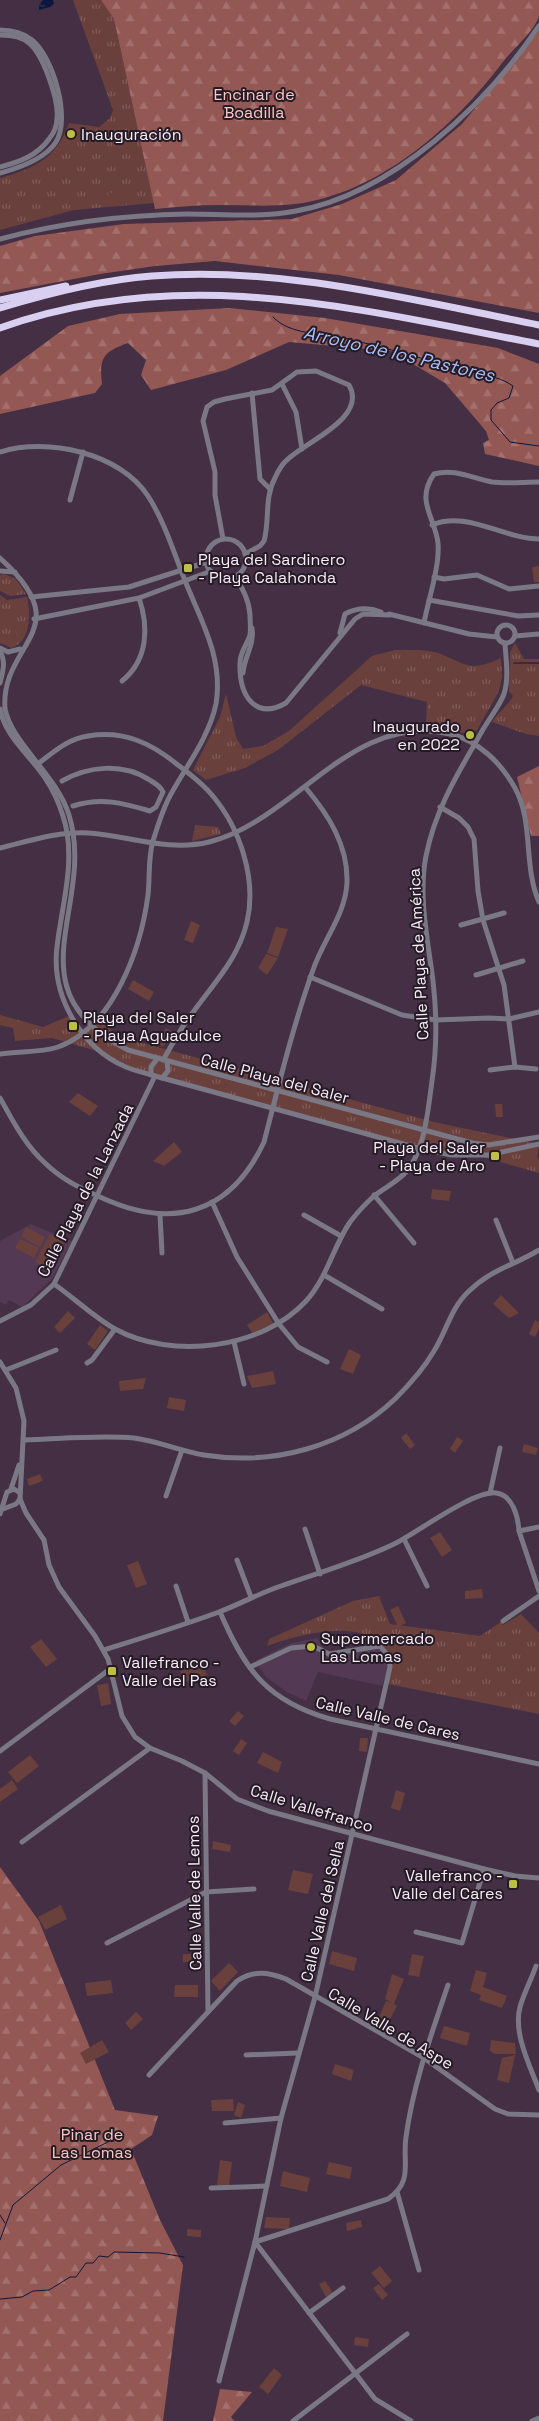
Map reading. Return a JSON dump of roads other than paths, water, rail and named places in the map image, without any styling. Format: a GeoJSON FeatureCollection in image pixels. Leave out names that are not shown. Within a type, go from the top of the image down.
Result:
{"type":"FeatureCollection","features":[{"type":"Feature","properties":{"kind":"highway"},"geometry":{"type":"LineString","coordinates":[[0,300],[107,278],[200,274],[291,280],[409,299],[539,325]]}},
{"type":"Feature","properties":{"kind":"highway"},"geometry":{"type":"LineString","coordinates":[[0,308],[55,293],[134,278]]}},
{"type":"Feature","properties":{"kind":"highway"},"geometry":{"type":"LineString","coordinates":[[0,328],[67,309],[121,299],[220,294],[298,300],[539,344]]}},
{"type":"Feature","properties":{"kind":"street"},"geometry":{"type":"LineString","coordinates":[[0,239],[61,226],[119,218],[282,213],[338,199],[386,178],[429,145],[492,86],[539,26]]}},
{"type":"Feature","properties":{"kind":"street"},"geometry":{"type":"LineString","coordinates":[[0,30],[13,30],[22,33],[33,40],[42,51],[57,88],[63,117],[62,127],[56,141],[48,151],[34,160],[0,173]]}},
{"type":"Feature","properties":{"kind":"street"},"geometry":{"type":"LineString","coordinates":[[0,35],[20,37],[30,43],[38,53],[57,105],[58,117],[56,126],[44,146],[32,156],[0,167]]}},
{"type":"Feature","properties":{"kind":"street"},"geometry":{"type":"LineString","coordinates":[[223,539],[215,495],[215,472],[204,429],[204,414],[208,407],[214,402],[272,390],[297,372],[316,371],[343,382],[352,390],[351,401],[345,417],[334,427],[288,459],[270,489],[264,541],[260,546],[246,554]]}},
{"type":"Feature","properties":{"kind":"street"},"geometry":{"type":"LineString","coordinates":[[282,384],[296,412],[302,448]]}},
{"type":"Feature","properties":{"kind":"street"},"geometry":{"type":"LineString","coordinates":[[252,393],[260,479],[270,489]]}},
{"type":"Feature","properties":{"kind":"street"},"geometry":{"type":"LineString","coordinates":[[0,452],[25,447],[56,446],[83,452],[109,464],[140,486],[162,521],[212,645],[217,675],[216,704],[212,718],[186,770],[165,806],[152,844],[143,924],[134,955],[116,993],[82,1033],[58,1047],[0,1054]]}},
{"type":"Feature","properties":{"kind":"street"},"geometry":{"type":"LineString","coordinates":[[70,500],[83,452]]}},
{"type":"Feature","properties":{"kind":"street"},"geometry":{"type":"LineString","coordinates":[[424,623],[434,577],[438,544],[426,510],[426,492],[434,474],[444,471],[493,482],[539,482]]}},
{"type":"Feature","properties":{"kind":"street"},"geometry":{"type":"LineString","coordinates":[[432,525],[439,522],[469,523],[514,536],[539,540]]}},
{"type":"Feature","properties":{"kind":"street"},"geometry":{"type":"LineString","coordinates":[[223,539],[237,542],[246,554],[244,567],[235,577],[222,578],[211,571],[207,562],[210,547],[223,539]]}},
{"type":"Feature","properties":{"kind":"street"},"geometry":{"type":"LineString","coordinates":[[0,558],[16,572],[28,587],[34,618],[139,598],[211,571]]}},
{"type":"Feature","properties":{"kind":"street"},"geometry":{"type":"LineString","coordinates":[[31,597],[129,587],[207,562]]}},
{"type":"Feature","properties":{"kind":"street"},"geometry":{"type":"LineString","coordinates":[[0,571],[16,572]]}},
{"type":"Feature","properties":{"kind":"street"},"geometry":{"type":"LineString","coordinates":[[434,577],[444,580],[477,575],[509,589],[539,586]]}},
{"type":"Feature","properties":{"kind":"street"},"geometry":{"type":"LineString","coordinates":[[235,577],[248,599],[250,618],[250,634],[242,652],[240,663],[243,687],[255,707],[264,710],[274,710],[286,702],[338,638],[363,614],[390,615]]}},
{"type":"Feature","properties":{"kind":"street"},"geometry":{"type":"LineString","coordinates":[[122,681],[136,665],[145,640],[144,620],[139,598]]}},
{"type":"Feature","properties":{"kind":"street"},"geometry":{"type":"LineString","coordinates":[[429,600],[518,616],[539,615]]}},
{"type":"Feature","properties":{"kind":"street"},"geometry":{"type":"LineString","coordinates":[[338,638],[345,614],[353,610],[374,609],[390,615],[470,634],[497,637]]}},
{"type":"Feature","properties":{"kind":"street","name":"Calle Playa del Saler"},"geometry":{"type":"LineString","coordinates":[[34,618],[28,639],[6,680],[4,690],[5,709],[12,727],[60,792],[76,856],[62,946],[62,967],[70,995],[90,1025],[111,1041],[128,1050],[423,1131],[488,1145],[539,1137]]}},
{"type":"Feature","properties":{"kind":"street"},"geometry":{"type":"LineString","coordinates":[[505,625],[514,631],[514,636],[511,642],[505,644],[500,642],[497,637],[500,627],[505,625]]}},
{"type":"Feature","properties":{"kind":"street"},"geometry":{"type":"LineString","coordinates":[[514,636],[539,634]]}},
{"type":"Feature","properties":{"kind":"street","name":"Calle Playa de América"},"geometry":{"type":"LineString","coordinates":[[54,1284],[115,1329],[153,1342],[178,1346],[211,1346],[234,1342],[279,1324],[308,1299],[324,1275],[341,1236],[363,1206],[405,1174],[416,1157],[423,1131],[432,1081],[436,1020],[424,896],[425,858],[440,807],[504,693],[505,644]]}},
{"type":"Feature","properties":{"kind":"street"},"geometry":{"type":"LineString","coordinates":[[0,649],[12,652],[23,647]]}},
{"type":"Feature","properties":{"kind":"street"},"geometry":{"type":"LineString","coordinates":[[0,649],[4,659],[0,683]]}},
{"type":"Feature","properties":{"kind":"street","name":"Calle Playa del Saler"},"geometry":{"type":"LineString","coordinates":[[0,709],[7,729],[44,777],[54,794],[71,833],[70,853],[56,949],[56,966],[62,998],[82,1033],[100,1052],[125,1067],[153,1076],[418,1148],[467,1156],[488,1155],[539,1144]]}},
{"type":"Feature","properties":{"kind":"street"},"geometry":{"type":"LineString","coordinates":[[0,848],[71,833],[120,837],[152,844],[191,845],[235,833],[374,740],[397,733],[423,729],[456,735],[474,744],[502,767],[516,790],[524,814],[530,867],[539,902]]}},
{"type":"Feature","properties":{"kind":"street"},"geometry":{"type":"LineString","coordinates":[[39,763],[54,751],[77,739],[115,735],[149,744],[186,770],[214,796],[235,833],[250,884],[247,921],[238,948],[225,972],[190,1015],[162,1060],[168,1071],[162,1078]]}},
{"type":"Feature","properties":{"kind":"street"},"geometry":{"type":"LineString","coordinates":[[62,781],[86,771],[120,769],[144,776],[161,788],[163,792],[158,803],[150,811],[122,803],[102,800],[73,806]]}},
{"type":"Feature","properties":{"kind":"street"},"geometry":{"type":"LineString","coordinates":[[0,1098],[21,1134],[46,1164],[61,1177],[122,1207],[160,1215],[183,1213],[212,1202],[231,1189],[255,1160],[264,1142],[276,1091],[310,977],[342,909],[347,882],[345,856],[337,833],[322,807],[304,787]]}},
{"type":"Feature","properties":{"kind":"street"},"geometry":{"type":"LineString","coordinates":[[158,803],[165,806]]}},
{"type":"Feature","properties":{"kind":"street"},"geometry":{"type":"LineString","coordinates":[[440,807],[459,818],[468,827],[474,839],[482,920],[500,968],[515,1067]]}},
{"type":"Feature","properties":{"kind":"street"},"geometry":{"type":"LineString","coordinates":[[461,925],[504,913]]}},
{"type":"Feature","properties":{"kind":"street"},"geometry":{"type":"LineString","coordinates":[[476,975],[523,961]]}},
{"type":"Feature","properties":{"kind":"street"},"geometry":{"type":"LineString","coordinates":[[310,977],[402,1015],[436,1020],[489,1018],[509,1020],[539,1012]]}},
{"type":"Feature","properties":{"kind":"street","name":"Calle Playa de la Lanzada"},"geometry":{"type":"LineString","coordinates":[[0,1321],[31,1305],[54,1284],[98,1196],[153,1076],[151,1067],[162,1060]]}},
{"type":"Feature","properties":{"kind":"street"},"geometry":{"type":"LineString","coordinates":[[490,1070],[515,1067],[536,1069]]}},
{"type":"Feature","properties":{"kind":"street"},"geometry":{"type":"LineString","coordinates":[[374,1196],[414,1243]]}},
{"type":"Feature","properties":{"kind":"street"},"geometry":{"type":"LineString","coordinates":[[212,1202],[237,1257],[279,1324],[298,1347],[316,1359],[327,1362]]}},
{"type":"Feature","properties":{"kind":"street"},"geometry":{"type":"LineString","coordinates":[[160,1215],[162,1253]]}},
{"type":"Feature","properties":{"kind":"street"},"geometry":{"type":"LineString","coordinates":[[304,1215],[341,1236]]}},
{"type":"Feature","properties":{"kind":"street"},"geometry":{"type":"LineString","coordinates":[[496,1220],[513,1262]]}},
{"type":"Feature","properties":{"kind":"street"},"geometry":{"type":"LineString","coordinates":[[24,1440],[135,1438],[182,1450],[233,1459],[269,1458],[292,1454],[325,1444],[346,1434],[381,1410],[418,1375],[435,1350],[451,1314],[466,1293],[490,1273],[539,1250]]}},
{"type":"Feature","properties":{"kind":"street"},"geometry":{"type":"LineString","coordinates":[[324,1275],[382,1309]]}},
{"type":"Feature","properties":{"kind":"street"},"geometry":{"type":"LineString","coordinates":[[86,1363],[92,1360],[115,1329]]}},
{"type":"Feature","properties":{"kind":"street"},"geometry":{"type":"LineString","coordinates":[[234,1342],[244,1384]]}},
{"type":"Feature","properties":{"kind":"street"},"geometry":{"type":"LineString","coordinates":[[6,1370],[56,1350]]}},
{"type":"Feature","properties":{"kind":"street"},"geometry":{"type":"LineString","coordinates":[[0,1362],[16,1388],[21,1404],[24,1440],[20,1493],[17,1502],[1,1511]]}},
{"type":"Feature","properties":{"kind":"street"},"geometry":{"type":"LineString","coordinates":[[490,1492],[500,1448]]}},
{"type":"Feature","properties":{"kind":"street"},"geometry":{"type":"LineString","coordinates":[[166,1496],[182,1450]]}},
{"type":"Feature","properties":{"kind":"street"},"geometry":{"type":"LineString","coordinates":[[1,1511],[6,1494],[11,1489],[23,1455]]}},
{"type":"Feature","properties":{"kind":"street"},"geometry":{"type":"LineString","coordinates":[[11,1489],[20,1493]]}},
{"type":"Feature","properties":{"kind":"street"},"geometry":{"type":"LineString","coordinates":[[104,1650],[220,1612],[251,1597],[320,1574],[404,1539],[465,1503],[490,1492],[498,1493],[510,1501],[518,1515],[519,1531],[539,1591]]}},
{"type":"Feature","properties":{"kind":"street"},"geometry":{"type":"LineString","coordinates":[[6,1499],[17,1502]]}},
{"type":"Feature","properties":{"kind":"street","name":"Calle Vallefranco"},"geometry":{"type":"LineString","coordinates":[[17,1502],[44,1540],[49,1565],[59,1587],[104,1650],[122,1716],[135,1737],[150,1748],[205,1773],[237,1799],[268,1810],[484,1870],[539,1878]]}},
{"type":"Feature","properties":{"kind":"street"},"geometry":{"type":"LineString","coordinates":[[519,1531],[539,1527]]}},
{"type":"Feature","properties":{"kind":"street"},"geometry":{"type":"LineString","coordinates":[[305,1529],[320,1574]]}},
{"type":"Feature","properties":{"kind":"street"},"geometry":{"type":"LineString","coordinates":[[404,1539],[427,1586]]}},
{"type":"Feature","properties":{"kind":"street"},"geometry":{"type":"LineString","coordinates":[[237,1560],[251,1597]]}},
{"type":"Feature","properties":{"kind":"street"},"geometry":{"type":"LineString","coordinates":[[176,1586],[188,1622]]}},
{"type":"Feature","properties":{"kind":"street"},"geometry":{"type":"LineString","coordinates":[[503,1621],[539,1596]]}},
{"type":"Feature","properties":{"kind":"street","name":"Calle Valle de Cares"},"geometry":{"type":"LineString","coordinates":[[220,1612],[232,1640],[261,1682],[302,1711],[539,1764]]}},
{"type":"Feature","properties":{"kind":"street","name":"Calle Valle del Sella"},"geometry":{"type":"LineString","coordinates":[[219,2381],[255,2242],[281,2118],[315,1997],[390,1667],[388,1657],[380,1646],[329,1654],[313,1646],[291,1648],[250,1667]]}},
{"type":"Feature","properties":{"kind":"street"},"geometry":{"type":"LineString","coordinates":[[0,1751],[110,1669]]}},
{"type":"Feature","properties":{"kind":"street"},"geometry":{"type":"LineString","coordinates":[[22,1842],[150,1748]]}},
{"type":"Feature","properties":{"kind":"street","name":"Calle Valle de Lemos"},"geometry":{"type":"LineString","coordinates":[[205,1773],[208,2013]]}},
{"type":"Feature","properties":{"kind":"street"},"geometry":{"type":"LineString","coordinates":[[416,1932],[462,1943],[484,1870]]}},
{"type":"Feature","properties":{"kind":"street"},"geometry":{"type":"LineString","coordinates":[[107,1943],[206,1892],[254,1889]]}},
{"type":"Feature","properties":{"kind":"street"},"geometry":{"type":"LineString","coordinates":[[536,1966],[520,2008],[519,2022],[522,2043],[539,2090]]}},
{"type":"Feature","properties":{"kind":"street","name":"Calle Valle de Aspe"},"geometry":{"type":"LineString","coordinates":[[149,2075],[237,1981],[247,1975],[270,1973],[286,1978],[315,1997],[424,2058],[495,2109],[516,2115],[539,2115]]}},
{"type":"Feature","properties":{"kind":"street"},"geometry":{"type":"LineString","coordinates":[[412,2421],[375,2399],[355,2376],[310,2313],[255,2242],[388,2199],[397,2192],[405,2180],[405,2138],[424,2058],[448,1986]]}},
{"type":"Feature","properties":{"kind":"street"},"geometry":{"type":"LineString","coordinates":[[246,2055],[298,2053]]}},
{"type":"Feature","properties":{"kind":"street"},"geometry":{"type":"LineString","coordinates":[[225,2123],[281,2118]]}},
{"type":"Feature","properties":{"kind":"street"},"geometry":{"type":"LineString","coordinates":[[211,2188],[267,2186]]}},
{"type":"Feature","properties":{"kind":"street"},"geometry":{"type":"LineString","coordinates":[[397,2192],[420,2270]]}},
{"type":"Feature","properties":{"kind":"street"},"geometry":{"type":"LineString","coordinates":[[310,2313],[344,2288]]}},
{"type":"Feature","properties":{"kind":"street"},"geometry":{"type":"LineString","coordinates":[[293,2421],[355,2376],[407,2334]]}},
{"type":"Feature","properties":{"kind":"street"},"geometry":{"type":"LineString","coordinates":[[532,2421],[539,2418]]}},
{"type":"Feature","properties":{"kind":"water"},"geometry":{"type":"Polygon","coordinates":[[[43,0],[53,0],[54,4],[39,10],[39,5],[43,0]]]}},
{"type":"Feature","properties":{"kind":"waterway","name":"Arroyo de los Pastores"},"geometry":{"type":"LineString","coordinates":[[273,317],[280,323],[297,330],[359,341],[507,382],[513,386],[509,398],[497,403],[491,410],[491,420],[510,442],[539,446]]}},
{"type":"Feature","properties":{"kind":"waterway","name":"Arroyo de los Pastores"},"geometry":{"type":"LineString","coordinates":[[514,663],[539,663]]}},
{"type":"Feature","properties":{"kind":"waterway"},"geometry":{"type":"LineString","coordinates":[[0,2240],[13,2205],[61,2165],[110,2141]]}},
{"type":"Feature","properties":{"kind":"waterway"},"geometry":{"type":"LineString","coordinates":[[0,2215],[5,2223]]}},
{"type":"Feature","properties":{"kind":"waterway"},"geometry":{"type":"LineString","coordinates":[[0,2299],[22,2297],[33,2291],[49,2290],[70,2277],[76,2277],[86,2263],[93,2263],[99,2256],[108,2257],[114,2252],[160,2253],[184,2257]]}},
{"type":"Feature","properties":{"kind":"place","name":"Inauguración"},"geometry":{"type":"Point","coordinates":[71,134]}},
{"type":"Feature","properties":{"kind":"place","name":"Playa del Sardinero - Playa Calahonda"},"geometry":{"type":"Point","coordinates":[188,568]}},
{"type":"Feature","properties":{"kind":"place","name":"Inaugurado en 2022"},"geometry":{"type":"Point","coordinates":[470,735]}},
{"type":"Feature","properties":{"kind":"place","name":"Playa del Saler - Playa Aguadulce"},"geometry":{"type":"Point","coordinates":[73,1026]}},
{"type":"Feature","properties":{"kind":"place","name":"Playa del Saler - Playa de Aro"},"geometry":{"type":"Point","coordinates":[495,1156]}},
{"type":"Feature","properties":{"kind":"place","name":"Supermercado Las Lomas"},"geometry":{"type":"Point","coordinates":[311,1647]}},
{"type":"Feature","properties":{"kind":"place","name":"Vallefranco - Valle del Pas"},"geometry":{"type":"Point","coordinates":[112,1671]}},
{"type":"Feature","properties":{"kind":"place","name":"Vallefranco - Valle del Cares"},"geometry":{"type":"Point","coordinates":[513,1884]}},
{"type":"Feature","properties":{"kind":"park label","name":"Encinar de Boadilla"},"geometry":{"type":"Point","coordinates":[254,103]}},
{"type":"Feature","properties":{"kind":"park label","name":"Pinar de Las Lomas"},"geometry":{"type":"Point","coordinates":[92,2143]}}]}
